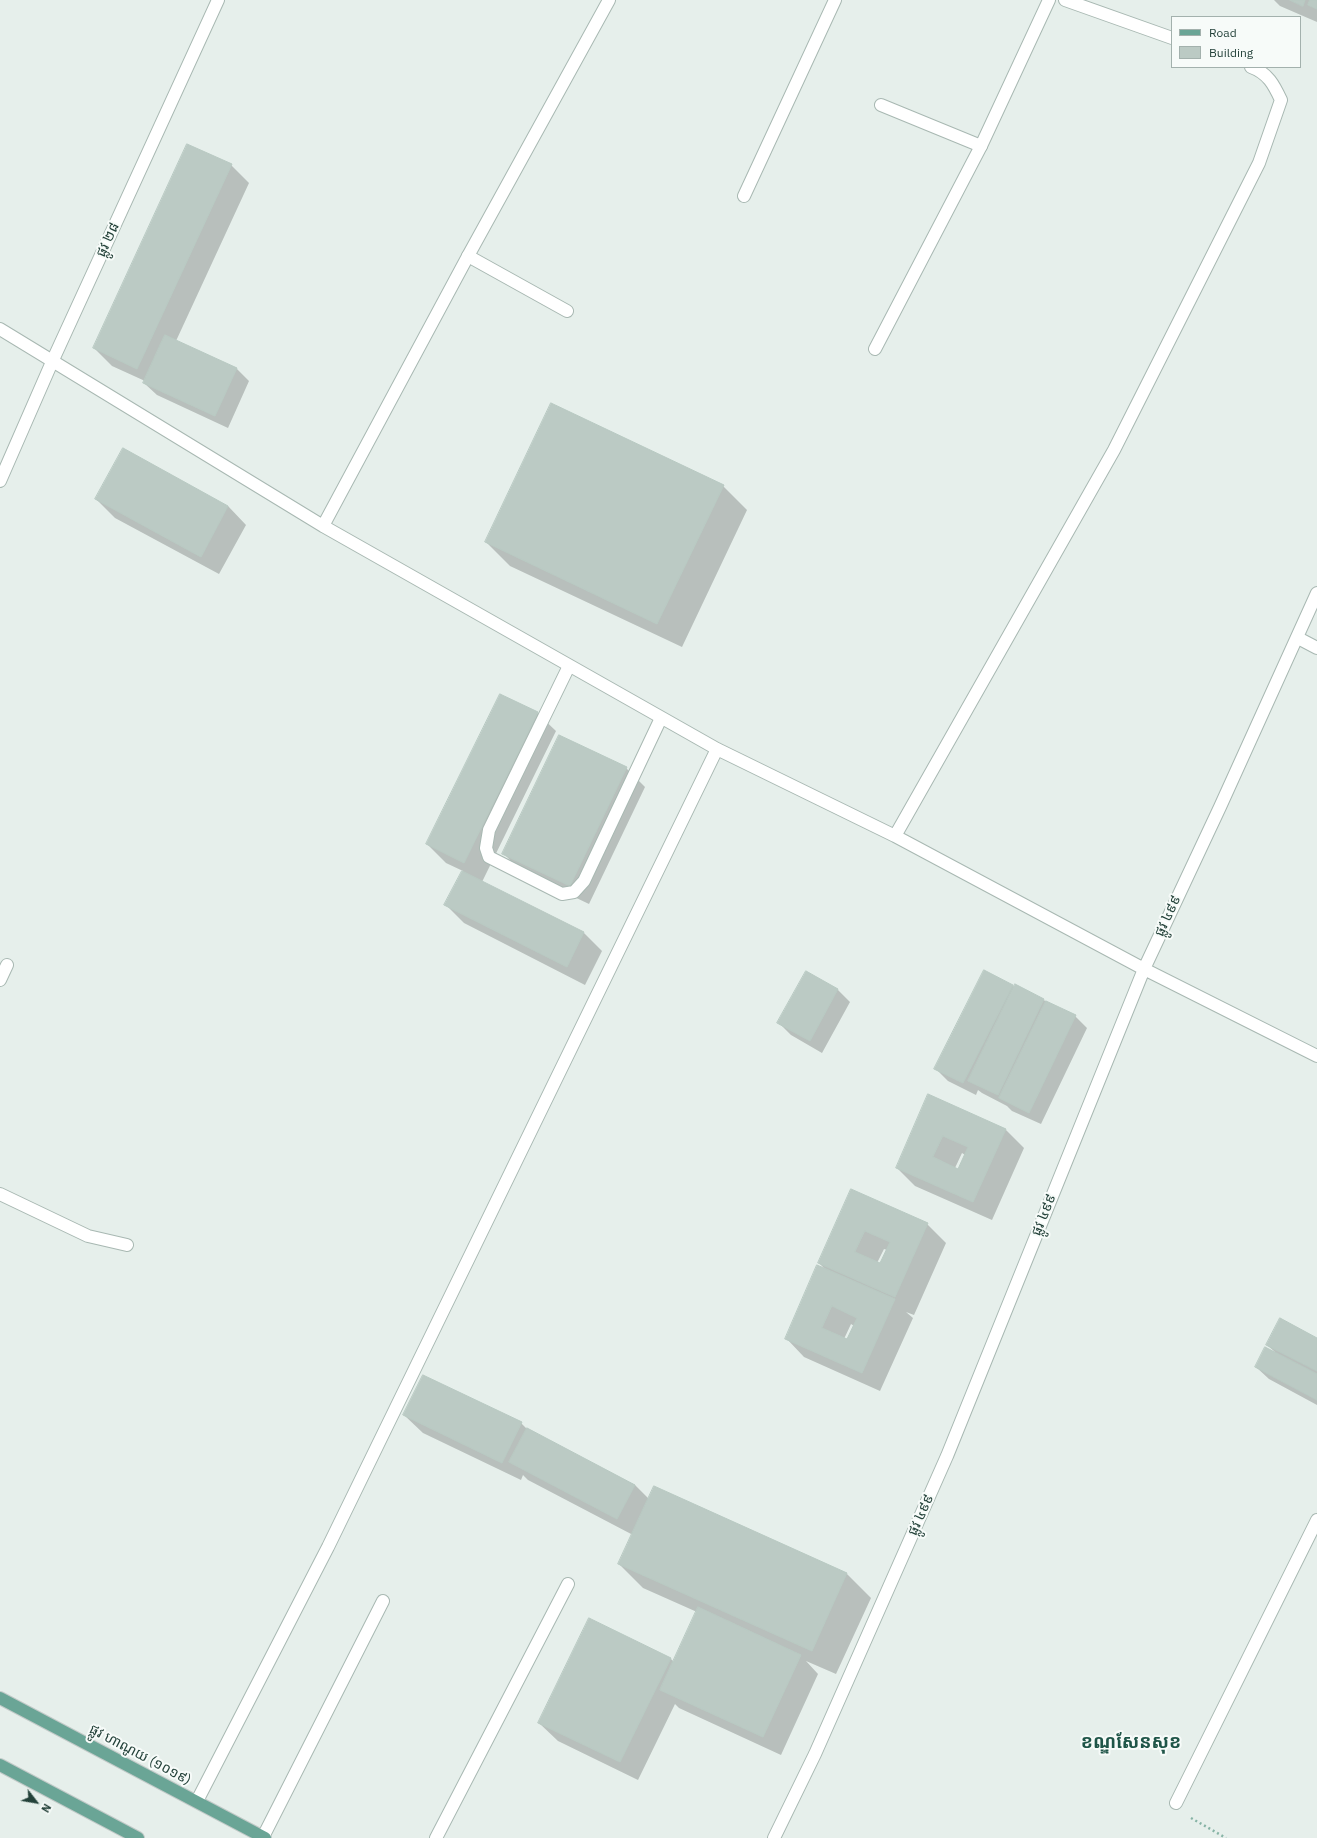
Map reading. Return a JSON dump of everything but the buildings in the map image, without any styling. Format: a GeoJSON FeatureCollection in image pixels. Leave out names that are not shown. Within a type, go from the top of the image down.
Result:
{"type":"FeatureCollection","features":[{"type":"Feature","properties":{"kind":"main road","name":"ផ្លូវ ហាណូយ (១០១៩)"},"geometry":{"type":"LineString","coordinates":[[0,1698],[264,1837]]}},
{"type":"Feature","properties":{"kind":"main road"},"geometry":{"type":"LineString","coordinates":[[0,1765],[138,1838]]}},
{"type":"Feature","properties":{"kind":"street","name":"ផ្លូវ ២៨"},"geometry":{"type":"LineString","coordinates":[[0,481],[52,362],[218,0]]}},
{"type":"Feature","properties":{"kind":"street"},"geometry":{"type":"LineString","coordinates":[[323,526],[468,256],[609,0]]}},
{"type":"Feature","properties":{"kind":"street"},"geometry":{"type":"LineString","coordinates":[[744,196],[835,0]]}},
{"type":"Feature","properties":{"kind":"street"},"geometry":{"type":"LineString","coordinates":[[874,349],[981,146],[1049,0]]}},
{"type":"Feature","properties":{"kind":"street"},"geometry":{"type":"LineString","coordinates":[[1065,0],[1171,38]]}},
{"type":"Feature","properties":{"kind":"street"},"geometry":{"type":"LineString","coordinates":[[895,836],[1114,450],[1259,163],[1281,100],[1274,83],[1260,70],[1254,68]]}},
{"type":"Feature","properties":{"kind":"street"},"geometry":{"type":"LineString","coordinates":[[882,105],[981,146]]}},
{"type":"Feature","properties":{"kind":"street"},"geometry":{"type":"LineString","coordinates":[[468,256],[567,310]]}},
{"type":"Feature","properties":{"kind":"street"},"geometry":{"type":"LineString","coordinates":[[0,329],[323,526],[717,750],[895,836],[1144,968],[1317,1056]]}},
{"type":"Feature","properties":{"kind":"street","name":"ផ្លូវ ៤៩៩"},"geometry":{"type":"LineString","coordinates":[[774,1838],[815,1754],[947,1456],[1144,968],[1298,638],[1317,593]]}},
{"type":"Feature","properties":{"kind":"street"},"geometry":{"type":"LineString","coordinates":[[1298,638],[1317,648]]}},
{"type":"Feature","properties":{"kind":"street"},"geometry":{"type":"LineString","coordinates":[[569,666],[489,830],[486,848],[489,857],[562,894],[574,892],[584,881],[661,718]]}},
{"type":"Feature","properties":{"kind":"street"},"geometry":{"type":"LineString","coordinates":[[197,1801],[328,1547],[717,750]]}},
{"type":"Feature","properties":{"kind":"street"},"geometry":{"type":"LineString","coordinates":[[0,980],[8,965]]}},
{"type":"Feature","properties":{"kind":"street"},"geometry":{"type":"LineString","coordinates":[[0,1194],[88,1236],[127,1245]]}},
{"type":"Feature","properties":{"kind":"street"},"geometry":{"type":"LineString","coordinates":[[1176,1803],[1317,1520]]}},
{"type":"Feature","properties":{"kind":"street"},"geometry":{"type":"LineString","coordinates":[[436,1838],[568,1584]]}},
{"type":"Feature","properties":{"kind":"street"},"geometry":{"type":"LineString","coordinates":[[264,1837],[384,1601]]}},
{"type":"Feature","properties":{"kind":"path"},"geometry":{"type":"LineString","coordinates":[[1176,1803],[1184,1814],[1226,1838]]}},
{"type":"Feature","properties":{"kind":"district","name":"ខណ្ឌសែនសុខ"},"geometry":{"type":"Point","coordinates":[1131,1743]}}]}
